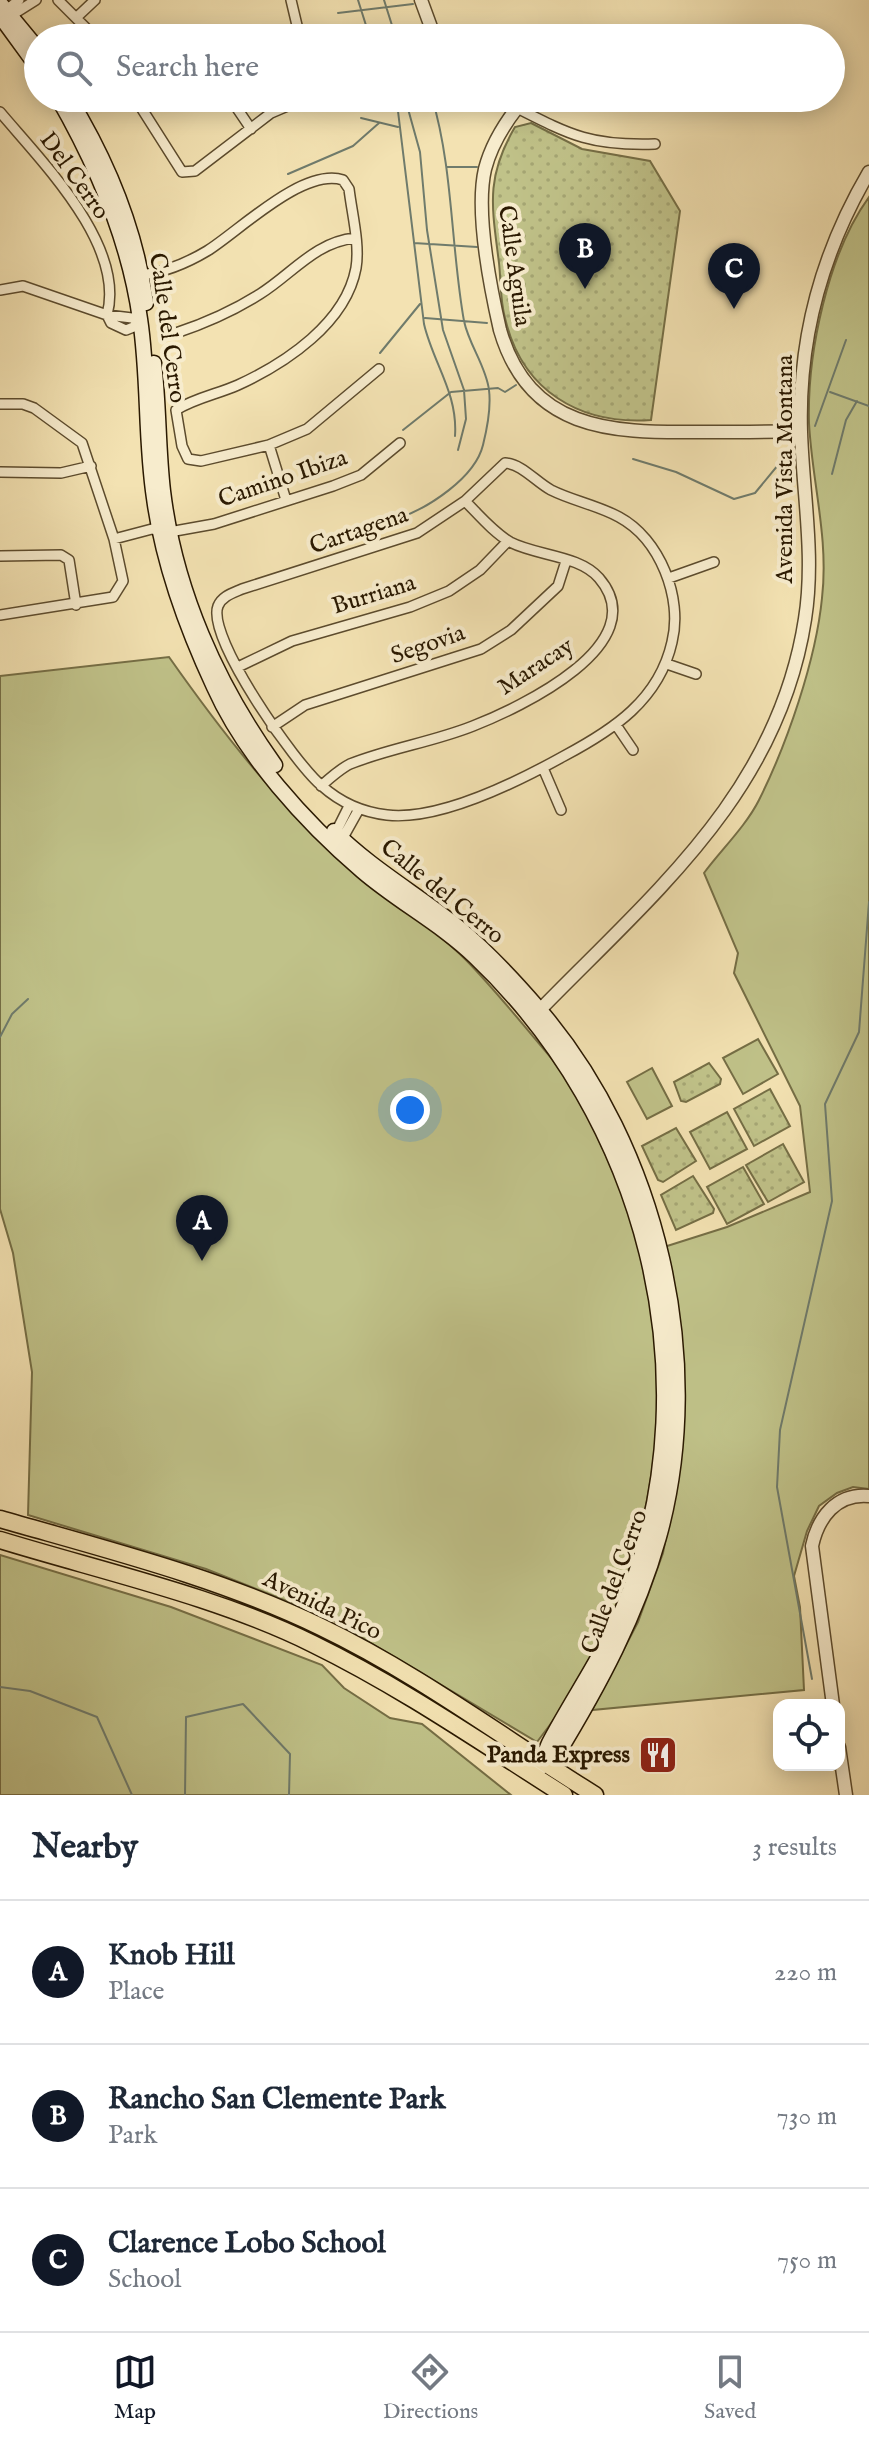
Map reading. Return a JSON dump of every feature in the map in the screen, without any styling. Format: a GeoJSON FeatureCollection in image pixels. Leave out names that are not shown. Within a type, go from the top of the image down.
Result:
{"type":"FeatureCollection","features":[{"type":"Feature","properties":{"kind":"highway","name":"Avenida Pico"},"geometry":{"type":"LineString","coordinates":[[0,1519],[229,1590],[322,1627],[408,1677],[539,1769],[564,1795]]}},
{"type":"Feature","properties":{"kind":"highway","name":"Avenida Pico"},"geometry":{"type":"LineString","coordinates":[[0,1540],[240,1614],[311,1643],[539,1769],[595,1795]]}},
{"type":"Feature","properties":{"kind":"main road"},"geometry":{"type":"LineString","coordinates":[[4,13],[24,34]]}},
{"type":"Feature","properties":{"kind":"main road"},"geometry":{"type":"LineString","coordinates":[[4,13],[24,45]]}},
{"type":"Feature","properties":{"kind":"main road","name":"Calle del Cerro"},"geometry":{"type":"LineString","coordinates":[[65,112],[94,166],[137,276]]}},
{"type":"Feature","properties":{"kind":"main road","name":"Calle del Cerro"},"geometry":{"type":"LineString","coordinates":[[77,112],[104,163],[137,276],[161,469],[165,530],[184,586],[227,690],[283,775],[363,872],[474,956],[536,1014],[604,1102],[630,1158],[651,1220],[669,1301],[676,1407],[668,1497],[644,1581],[608,1670],[557,1755],[539,1769]]}},
{"type":"Feature","properties":{"kind":"street"},"geometry":{"type":"LineString","coordinates":[[4,13],[19,0]]}},
{"type":"Feature","properties":{"kind":"street"},"geometry":{"type":"LineString","coordinates":[[4,13],[36,0]]}},
{"type":"Feature","properties":{"kind":"street"},"geometry":{"type":"LineString","coordinates":[[58,0],[85,24]]}},
{"type":"Feature","properties":{"kind":"street"},"geometry":{"type":"LineString","coordinates":[[78,16],[95,0]]}},
{"type":"Feature","properties":{"kind":"street"},"geometry":{"type":"LineString","coordinates":[[291,0],[297,24]]}},
{"type":"Feature","properties":{"kind":"street"},"geometry":{"type":"LineString","coordinates":[[421,0],[430,24]]}},
{"type":"Feature","properties":{"kind":"street","name":"Del Cerro"},"geometry":{"type":"LineString","coordinates":[[0,112],[67,193],[99,247],[112,298],[107,315]]}},
{"type":"Feature","properties":{"kind":"street"},"geometry":{"type":"LineString","coordinates":[[144,112],[182,172],[195,171],[273,112]]}},
{"type":"Feature","properties":{"kind":"street"},"geometry":{"type":"LineString","coordinates":[[239,112],[251,129]]}},
{"type":"Feature","properties":{"kind":"street","name":"Calle Aguila"},"geometry":{"type":"LineString","coordinates":[[514,112],[501,130],[486,165],[482,201],[500,330],[505,346],[526,381],[559,410],[597,428],[646,433],[801,431]]}},
{"type":"Feature","properties":{"kind":"street"},"geometry":{"type":"LineString","coordinates":[[525,112],[566,132],[608,145],[655,144]]}},
{"type":"Feature","properties":{"kind":"street","name":"Avenida Vista Montana"},"geometry":{"type":"LineString","coordinates":[[536,1014],[590,961],[714,826],[754,769],[780,712],[796,662],[809,581],[810,545],[801,431],[806,343],[819,282],[845,212],[869,172]]}},
{"type":"Feature","properties":{"kind":"street"},"geometry":{"type":"LineString","coordinates":[[137,276],[187,261],[209,250],[267,205],[302,187],[336,177],[343,180],[349,189],[357,265],[350,292],[340,310],[316,333],[250,379],[176,410],[182,446],[188,459],[201,461],[269,445],[307,429],[379,369]]}},
{"type":"Feature","properties":{"kind":"street"},"geometry":{"type":"LineString","coordinates":[[176,333],[225,315],[262,293],[321,247],[355,238]]}},
{"type":"Feature","properties":{"kind":"street"},"geometry":{"type":"LineString","coordinates":[[0,290],[23,286],[107,315],[119,329],[135,329],[145,324]]}},
{"type":"Feature","properties":{"kind":"street"},"geometry":{"type":"LineString","coordinates":[[0,404],[23,404],[46,415],[82,443],[114,539],[122,575],[121,589],[113,597],[0,615]]}},
{"type":"Feature","properties":{"kind":"street","name":"Camino Ibiza"},"geometry":{"type":"LineString","coordinates":[[114,539],[214,524],[361,475],[400,443]]}},
{"type":"Feature","properties":{"kind":"street"},"geometry":{"type":"LineString","coordinates":[[269,445],[286,500]]}},
{"type":"Feature","properties":{"kind":"street","name":"Cartagena"},"geometry":{"type":"LineString","coordinates":[[238,667],[225,641],[216,610],[224,598],[242,589],[417,533],[465,501],[503,464],[512,464],[552,490],[623,519],[640,533],[669,578]]}},
{"type":"Feature","properties":{"kind":"street"},"geometry":{"type":"LineString","coordinates":[[0,472],[61,473],[91,466]]}},
{"type":"Feature","properties":{"kind":"street","name":"Maracay"},"geometry":{"type":"LineString","coordinates":[[321,786],[348,765],[470,727],[510,710],[592,656],[608,633],[612,619],[611,600],[597,576],[584,566],[539,554],[508,541],[465,501]]}},
{"type":"Feature","properties":{"kind":"street","name":"Burriana"},"geometry":{"type":"LineString","coordinates":[[238,667],[292,641],[410,607],[449,591],[480,570],[508,541]]}},
{"type":"Feature","properties":{"kind":"street"},"geometry":{"type":"LineString","coordinates":[[0,556],[61,555],[69,560],[76,605]]}},
{"type":"Feature","properties":{"kind":"street","name":"Segovia"},"geometry":{"type":"LineString","coordinates":[[272,727],[305,705],[481,649],[511,630],[558,586],[566,561]]}},
{"type":"Feature","properties":{"kind":"street"},"geometry":{"type":"LineString","coordinates":[[238,667],[272,727],[301,767],[321,786],[354,808],[390,815],[417,813],[479,795],[543,768],[616,725],[640,706],[667,664],[674,638],[675,606],[669,578],[714,562]]}},
{"type":"Feature","properties":{"kind":"street"},"geometry":{"type":"LineString","coordinates":[[667,664],[696,674]]}},
{"type":"Feature","properties":{"kind":"street"},"geometry":{"type":"LineString","coordinates":[[616,725],[633,750]]}},
{"type":"Feature","properties":{"kind":"street"},"geometry":{"type":"LineString","coordinates":[[543,768],[561,810]]}},
{"type":"Feature","properties":{"kind":"street"},"geometry":{"type":"LineString","coordinates":[[335,839],[345,834],[354,808]]}},
{"type":"Feature","properties":{"kind":"street"},"geometry":{"type":"LineString","coordinates":[[832,1699],[812,1546],[816,1525],[828,1510],[845,1499],[869,1496]]}},
{"type":"Feature","properties":{"kind":"street"},"geometry":{"type":"LineString","coordinates":[[842,1771],[846,1795]]}},
{"type":"Feature","properties":{"kind":"green space"},"geometry":{"type":"Polygon","coordinates":[[[531,123],[582,149],[650,161],[680,211],[651,420],[601,416],[578,409],[558,398],[540,384],[513,344],[502,304],[493,193],[505,145],[515,127],[531,123]]]}},
{"type":"Feature","properties":{"kind":"green space"},"geometry":{"type":"Polygon","coordinates":[[[869,197],[869,1489],[853,1487],[837,1493],[819,1506],[807,1531],[794,1576],[800,1607],[804,1690],[592,1710],[638,1622],[663,1553],[677,1481],[664,1247],[727,1227],[810,1192],[800,1106],[734,973],[738,953],[704,873],[759,800],[790,728],[814,648],[824,576],[809,423],[812,366],[816,335],[831,275],[842,246],[869,197]]]}},
{"type":"Feature","properties":{"kind":"green space"},"geometry":{"type":"Polygon","coordinates":[[[169,657],[228,737],[293,813],[356,872],[467,961],[552,1059],[574,1091],[592,1126],[632,1222],[650,1299],[658,1377],[654,1454],[640,1531],[616,1606],[581,1676],[537,1742],[327,1617],[206,1569],[28,1515],[32,1372],[13,1253],[0,1209],[0,676],[169,657]]]}},
{"type":"Feature","properties":{"kind":"green space"},"geometry":{"type":"Polygon","coordinates":[[[758,1039],[778,1074],[743,1094],[723,1058],[758,1039]]]}},
{"type":"Feature","properties":{"kind":"green space"},"geometry":{"type":"Polygon","coordinates":[[[709,1063],[721,1079],[720,1084],[686,1102],[681,1101],[674,1082],[709,1063]]]}},
{"type":"Feature","properties":{"kind":"green space"},"geometry":{"type":"Polygon","coordinates":[[[652,1068],[672,1106],[647,1119],[627,1082],[652,1068]]]}},
{"type":"Feature","properties":{"kind":"green space"},"geometry":{"type":"Polygon","coordinates":[[[770,1089],[790,1126],[754,1146],[734,1109],[770,1089]]]}},
{"type":"Feature","properties":{"kind":"green space"},"geometry":{"type":"Polygon","coordinates":[[[727,1112],[747,1149],[710,1169],[690,1132],[727,1112]]]}},
{"type":"Feature","properties":{"kind":"green space"},"geometry":{"type":"Polygon","coordinates":[[[676,1128],[696,1161],[663,1182],[658,1180],[642,1146],[676,1128]]]}},
{"type":"Feature","properties":{"kind":"green space"},"geometry":{"type":"Polygon","coordinates":[[[783,1144],[804,1182],[768,1202],[746,1165],[783,1144]]]}},
{"type":"Feature","properties":{"kind":"green space"},"geometry":{"type":"Polygon","coordinates":[[[743,1167],[764,1204],[727,1224],[707,1187],[743,1167]]]}},
{"type":"Feature","properties":{"kind":"green space"},"geometry":{"type":"Polygon","coordinates":[[[693,1176],[714,1209],[713,1213],[676,1230],[661,1195],[693,1176]]]}},
{"type":"Feature","properties":{"kind":"green space"},"geometry":{"type":"Polygon","coordinates":[[[0,1555],[171,1607],[322,1665],[344,1688],[390,1718],[422,1724],[511,1795],[0,1795],[0,1555]]]}},
{"type":"Feature","properties":{"kind":"waterway"},"geometry":{"type":"LineString","coordinates":[[358,0],[366,24]]}},
{"type":"Feature","properties":{"kind":"waterway"},"geometry":{"type":"LineString","coordinates":[[384,0],[392,24]]}},
{"type":"Feature","properties":{"kind":"waterway"},"geometry":{"type":"LineString","coordinates":[[338,13],[413,4]]}},
{"type":"Feature","properties":{"kind":"waterway"},"geometry":{"type":"LineString","coordinates":[[398,112],[424,324],[453,406],[455,436]]}},
{"type":"Feature","properties":{"kind":"waterway"},"geometry":{"type":"LineString","coordinates":[[409,112],[420,152],[427,230],[443,330],[464,390],[466,419],[458,450]]}},
{"type":"Feature","properties":{"kind":"waterway"},"geometry":{"type":"LineString","coordinates":[[399,518],[436,499],[471,469],[483,445],[489,410],[487,381],[464,321],[448,180],[436,112]]}},
{"type":"Feature","properties":{"kind":"waterway"},"geometry":{"type":"LineString","coordinates":[[361,118],[398,127]]}},
{"type":"Feature","properties":{"kind":"waterway"},"geometry":{"type":"LineString","coordinates":[[288,174],[353,146],[379,123]]}},
{"type":"Feature","properties":{"kind":"waterway"},"geometry":{"type":"LineString","coordinates":[[447,167],[477,167]]}},
{"type":"Feature","properties":{"kind":"waterway"},"geometry":{"type":"LineString","coordinates":[[414,243],[477,247]]}},
{"type":"Feature","properties":{"kind":"waterway"},"geometry":{"type":"LineString","coordinates":[[380,353],[420,304]]}},
{"type":"Feature","properties":{"kind":"waterway"},"geometry":{"type":"LineString","coordinates":[[425,318],[487,323]]}},
{"type":"Feature","properties":{"kind":"waterway"},"geometry":{"type":"LineString","coordinates":[[815,426],[846,340]]}},
{"type":"Feature","properties":{"kind":"waterway"},"geometry":{"type":"LineString","coordinates":[[403,430],[451,392],[498,388],[505,392],[516,385]]}},
{"type":"Feature","properties":{"kind":"waterway"},"geometry":{"type":"LineString","coordinates":[[830,392],[869,406]]}},
{"type":"Feature","properties":{"kind":"waterway"},"geometry":{"type":"LineString","coordinates":[[832,474],[846,420],[857,401]]}},
{"type":"Feature","properties":{"kind":"waterway"},"geometry":{"type":"LineString","coordinates":[[633,459],[676,472],[734,499],[755,493],[783,459]]}},
{"type":"Feature","properties":{"kind":"waterway"},"geometry":{"type":"LineString","coordinates":[[812,1679],[777,1487],[780,1430],[832,1201],[825,1104],[859,1032],[869,902]]}},
{"type":"Feature","properties":{"kind":"waterway"},"geometry":{"type":"LineString","coordinates":[[0,1037],[12,1014],[28,999]]}},
{"type":"Feature","properties":{"kind":"waterway"},"geometry":{"type":"LineString","coordinates":[[0,1687],[30,1691],[97,1717],[132,1795]]}},
{"type":"Feature","properties":{"kind":"waterway"},"geometry":{"type":"LineString","coordinates":[[185,1795],[186,1717],[243,1704],[290,1754],[289,1795]]}},
{"type":"Feature","properties":{"kind":"place","name":"Rancho San Clemente Park"},"geometry":{"type":"Point","coordinates":[585,289]}},
{"type":"Feature","properties":{"kind":"place","name":"Clarence Lobo School"},"geometry":{"type":"Point","coordinates":[734,309]}},
{"type":"Feature","properties":{"kind":"place","name":"Knob Hill"},"geometry":{"type":"Point","coordinates":[202,1261]}},
{"type":"Feature","properties":{"kind":"place","name":"Panda Express"},"geometry":{"type":"Point","coordinates":[658,1755]}}]}
